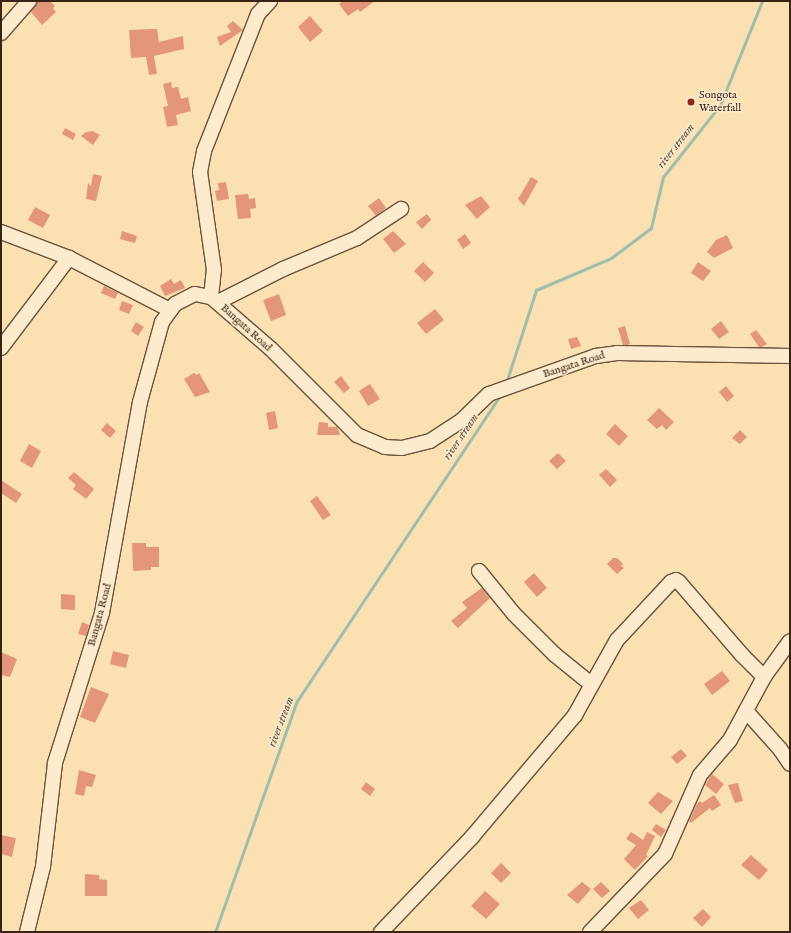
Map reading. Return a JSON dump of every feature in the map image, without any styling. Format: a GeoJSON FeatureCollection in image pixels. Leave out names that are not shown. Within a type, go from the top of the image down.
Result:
{"type":"FeatureCollection","features":[{"type":"Feature","properties":{"kind":"street"},"geometry":{"type":"LineString","coordinates":[[1,32],[29,1]]}},
{"type":"Feature","properties":{"kind":"street"},"geometry":{"type":"LineString","coordinates":[[270,1],[258,14],[204,151],[200,172],[214,270],[214,300],[357,238],[401,209]]}},
{"type":"Feature","properties":{"kind":"street"},"geometry":{"type":"LineString","coordinates":[[1,232],[70,258],[170,310]]}},
{"type":"Feature","properties":{"kind":"street"},"geometry":{"type":"LineString","coordinates":[[1,348],[70,258]]}},
{"type":"Feature","properties":{"kind":"street","name":"Bangata Road"},"geometry":{"type":"LineString","coordinates":[[27,932],[43,867],[55,763],[102,612],[140,402],[162,322],[170,310],[189,296],[202,294],[214,300],[296,373],[357,435],[385,447],[402,448],[430,441],[461,421],[493,392],[596,356],[617,353],[790,356]]}},
{"type":"Feature","properties":{"kind":"street"},"geometry":{"type":"LineString","coordinates":[[479,572],[514,614],[554,654],[591,684]]}},
{"type":"Feature","properties":{"kind":"street"},"geometry":{"type":"LineString","coordinates":[[382,932],[472,836],[570,722],[583,703],[591,684],[617,640],[676,580],[764,677]]}},
{"type":"Feature","properties":{"kind":"street"},"geometry":{"type":"LineString","coordinates":[[590,932],[665,854],[700,775],[730,740],[764,677],[790,641]]}},
{"type":"Feature","properties":{"kind":"street"},"geometry":{"type":"LineString","coordinates":[[746,711],[780,748],[790,764]]}},
{"type":"Feature","properties":{"kind":"building"},"geometry":{"type":"Polygon","coordinates":[[[37,1],[50,1],[55,6],[53,8],[56,12],[42,25],[31,12],[37,1]]]}},
{"type":"Feature","properties":{"kind":"building"},"geometry":{"type":"Polygon","coordinates":[[[343,1],[375,1],[360,12],[358,9],[348,16],[339,4],[343,1]]]}},
{"type":"Feature","properties":{"kind":"building"},"geometry":{"type":"Polygon","coordinates":[[[310,16],[323,31],[310,42],[298,27],[310,16]]]}},
{"type":"Feature","properties":{"kind":"building"},"geometry":{"type":"Polygon","coordinates":[[[233,21],[243,30],[220,46],[217,37],[231,32],[227,26],[233,21]]]}},
{"type":"Feature","properties":{"kind":"building"},"geometry":{"type":"Polygon","coordinates":[[[157,29],[159,42],[183,36],[184,49],[154,56],[157,74],[149,75],[146,57],[131,58],[129,30],[157,29]]]}},
{"type":"Feature","properties":{"kind":"building"},"geometry":{"type":"Polygon","coordinates":[[[171,82],[172,88],[178,87],[181,99],[188,97],[191,111],[176,115],[178,125],[167,127],[163,107],[168,106],[163,84],[171,82]]]}},
{"type":"Feature","properties":{"kind":"building"},"geometry":{"type":"Polygon","coordinates":[[[65,128],[76,134],[73,140],[62,134],[65,128]]]}},
{"type":"Feature","properties":{"kind":"building"},"geometry":{"type":"Polygon","coordinates":[[[93,131],[100,135],[93,145],[81,136],[86,132],[93,131]]]}},
{"type":"Feature","properties":{"kind":"building"},"geometry":{"type":"Polygon","coordinates":[[[93,174],[102,176],[96,201],[86,199],[88,183],[91,186],[93,174]]]}},
{"type":"Feature","properties":{"kind":"building"},"geometry":{"type":"Polygon","coordinates":[[[531,177],[538,181],[524,206],[518,199],[531,177]]]}},
{"type":"Feature","properties":{"kind":"building"},"geometry":{"type":"Polygon","coordinates":[[[226,182],[229,199],[217,201],[215,191],[219,190],[218,183],[226,182]]]}},
{"type":"Feature","properties":{"kind":"building"},"geometry":{"type":"Polygon","coordinates":[[[248,194],[249,199],[255,198],[256,208],[250,209],[251,218],[238,219],[235,195],[248,194]]]}},
{"type":"Feature","properties":{"kind":"building"},"geometry":{"type":"Polygon","coordinates":[[[481,196],[490,207],[477,219],[465,205],[481,196]]]}},
{"type":"Feature","properties":{"kind":"building"},"geometry":{"type":"Polygon","coordinates":[[[379,198],[386,208],[376,216],[368,206],[379,198]]]}},
{"type":"Feature","properties":{"kind":"building"},"geometry":{"type":"Polygon","coordinates":[[[35,207],[50,215],[43,228],[28,220],[35,207]]]}},
{"type":"Feature","properties":{"kind":"building"},"geometry":{"type":"Polygon","coordinates":[[[427,214],[431,220],[422,229],[416,222],[427,214]]]}},
{"type":"Feature","properties":{"kind":"building"},"geometry":{"type":"Polygon","coordinates":[[[122,231],[137,236],[135,243],[120,239],[122,231]]]}},
{"type":"Feature","properties":{"kind":"building"},"geometry":{"type":"Polygon","coordinates":[[[393,231],[406,244],[394,253],[383,239],[393,231]]]}},
{"type":"Feature","properties":{"kind":"building"},"geometry":{"type":"Polygon","coordinates":[[[465,234],[471,243],[463,249],[457,240],[465,234]]]}},
{"type":"Feature","properties":{"kind":"building"},"geometry":{"type":"Polygon","coordinates":[[[727,235],[733,248],[714,258],[707,252],[716,240],[727,235]]]}},
{"type":"Feature","properties":{"kind":"building"},"geometry":{"type":"Polygon","coordinates":[[[423,262],[434,273],[425,282],[414,271],[423,262]]]}},
{"type":"Feature","properties":{"kind":"building"},"geometry":{"type":"Polygon","coordinates":[[[698,262],[711,271],[703,281],[691,273],[698,262]]]}},
{"type":"Feature","properties":{"kind":"building"},"geometry":{"type":"Polygon","coordinates":[[[171,279],[174,284],[181,280],[185,288],[165,296],[160,286],[171,279]]]}},
{"type":"Feature","properties":{"kind":"building"},"geometry":{"type":"Polygon","coordinates":[[[104,286],[118,293],[115,299],[101,293],[104,286]]]}},
{"type":"Feature","properties":{"kind":"building"},"geometry":{"type":"Polygon","coordinates":[[[279,294],[286,315],[271,321],[263,300],[279,294]]]}},
{"type":"Feature","properties":{"kind":"building"},"geometry":{"type":"Polygon","coordinates":[[[122,301],[133,305],[129,314],[119,310],[122,301]]]}},
{"type":"Feature","properties":{"kind":"building"},"geometry":{"type":"Polygon","coordinates":[[[435,309],[444,320],[426,334],[417,323],[435,309]]]}},
{"type":"Feature","properties":{"kind":"building"},"geometry":{"type":"Polygon","coordinates":[[[721,321],[729,332],[719,339],[711,329],[721,321]]]}},
{"type":"Feature","properties":{"kind":"building"},"geometry":{"type":"Polygon","coordinates":[[[136,322],[144,327],[138,336],[131,331],[136,322]]]}},
{"type":"Feature","properties":{"kind":"building"},"geometry":{"type":"Polygon","coordinates":[[[625,326],[630,344],[623,345],[618,328],[625,326]]]}},
{"type":"Feature","properties":{"kind":"building"},"geometry":{"type":"Polygon","coordinates":[[[756,330],[767,344],[762,347],[759,347],[750,334],[756,330]]]}},
{"type":"Feature","properties":{"kind":"building"},"geometry":{"type":"Polygon","coordinates":[[[577,337],[581,346],[571,349],[568,339],[577,337]]]}},
{"type":"Feature","properties":{"kind":"building"},"geometry":{"type":"Polygon","coordinates":[[[194,373],[197,375],[199,373],[210,392],[195,397],[184,379],[194,373]]]}},
{"type":"Feature","properties":{"kind":"building"},"geometry":{"type":"Polygon","coordinates":[[[341,376],[350,388],[344,393],[334,382],[341,376]]]}},
{"type":"Feature","properties":{"kind":"building"},"geometry":{"type":"Polygon","coordinates":[[[370,384],[380,399],[368,406],[359,391],[370,384]]]}},
{"type":"Feature","properties":{"kind":"building"},"geometry":{"type":"Polygon","coordinates":[[[726,386],[734,396],[727,402],[719,392],[726,386]]]}},
{"type":"Feature","properties":{"kind":"building"},"geometry":{"type":"Polygon","coordinates":[[[659,408],[674,422],[666,430],[662,425],[657,429],[647,420],[659,408]]]}},
{"type":"Feature","properties":{"kind":"building"},"geometry":{"type":"Polygon","coordinates":[[[275,411],[278,428],[269,430],[266,413],[275,411]]]}},
{"type":"Feature","properties":{"kind":"building"},"geometry":{"type":"Polygon","coordinates":[[[319,422],[328,423],[328,427],[337,427],[340,435],[317,435],[319,422]]]}},
{"type":"Feature","properties":{"kind":"building"},"geometry":{"type":"Polygon","coordinates":[[[107,423],[116,431],[110,438],[101,430],[107,423]]]}},
{"type":"Feature","properties":{"kind":"building"},"geometry":{"type":"Polygon","coordinates":[[[615,424],[628,436],[619,446],[606,434],[615,424]]]}},
{"type":"Feature","properties":{"kind":"building"},"geometry":{"type":"Polygon","coordinates":[[[740,430],[747,437],[740,444],[732,438],[740,430]]]}},
{"type":"Feature","properties":{"kind":"building"},"geometry":{"type":"Polygon","coordinates":[[[29,444],[41,451],[32,468],[20,461],[29,444]]]}},
{"type":"Feature","properties":{"kind":"building"},"geometry":{"type":"Polygon","coordinates":[[[558,453],[566,461],[557,469],[549,461],[558,453]]]}},
{"type":"Feature","properties":{"kind":"building"},"geometry":{"type":"Polygon","coordinates":[[[606,469],[617,480],[610,487],[599,475],[606,469]]]}},
{"type":"Feature","properties":{"kind":"building"},"geometry":{"type":"Polygon","coordinates":[[[74,472],[94,489],[86,499],[73,489],[76,485],[68,478],[74,472]]]}},
{"type":"Feature","properties":{"kind":"building"},"geometry":{"type":"Polygon","coordinates":[[[1,480],[22,494],[16,503],[1,493],[1,480]]]}},
{"type":"Feature","properties":{"kind":"building"},"geometry":{"type":"Polygon","coordinates":[[[317,496],[331,515],[323,520],[310,501],[317,496]]]}},
{"type":"Feature","properties":{"kind":"building"},"geometry":{"type":"Polygon","coordinates":[[[132,543],[146,543],[146,547],[159,547],[159,567],[151,567],[151,570],[133,571],[132,543]]]}},
{"type":"Feature","properties":{"kind":"building"},"geometry":{"type":"Polygon","coordinates":[[[613,558],[617,558],[623,564],[621,566],[624,568],[617,574],[607,564],[613,558]]]}},
{"type":"Feature","properties":{"kind":"building"},"geometry":{"type":"Polygon","coordinates":[[[534,573],[547,588],[537,597],[524,582],[534,573]]]}},
{"type":"Feature","properties":{"kind":"building"},"geometry":{"type":"Polygon","coordinates":[[[482,588],[490,598],[458,628],[451,621],[467,608],[462,602],[482,588]]]}},
{"type":"Feature","properties":{"kind":"building"},"geometry":{"type":"Polygon","coordinates":[[[61,594],[75,595],[75,610],[61,609],[61,594]]]}},
{"type":"Feature","properties":{"kind":"building"},"geometry":{"type":"Polygon","coordinates":[[[82,622],[89,625],[86,636],[78,634],[82,622]]]}},
{"type":"Feature","properties":{"kind":"building"},"geometry":{"type":"Polygon","coordinates":[[[113,651],[129,655],[126,668],[110,664],[113,651]]]}},
{"type":"Feature","properties":{"kind":"building"},"geometry":{"type":"Polygon","coordinates":[[[1,652],[17,659],[10,677],[1,675],[1,652]]]}},
{"type":"Feature","properties":{"kind":"building"},"geometry":{"type":"Polygon","coordinates":[[[722,671],[730,681],[712,695],[704,684],[722,671]]]}},
{"type":"Feature","properties":{"kind":"building"},"geometry":{"type":"Polygon","coordinates":[[[91,687],[109,694],[95,723],[80,717],[91,687]]]}},
{"type":"Feature","properties":{"kind":"building"},"geometry":{"type":"Polygon","coordinates":[[[681,749],[687,756],[677,764],[671,757],[681,749]]]}},
{"type":"Feature","properties":{"kind":"building"},"geometry":{"type":"Polygon","coordinates":[[[79,770],[96,775],[92,787],[86,786],[84,796],[75,794],[79,770]]]}},
{"type":"Feature","properties":{"kind":"building"},"geometry":{"type":"Polygon","coordinates":[[[712,774],[724,784],[716,794],[705,785],[712,774]]]}},
{"type":"Feature","properties":{"kind":"building"},"geometry":{"type":"Polygon","coordinates":[[[366,782],[375,789],[370,796],[361,789],[366,782]]]}},
{"type":"Feature","properties":{"kind":"building"},"geometry":{"type":"Polygon","coordinates":[[[738,783],[743,801],[735,803],[728,785],[738,783]]]}},
{"type":"Feature","properties":{"kind":"building"},"geometry":{"type":"Polygon","coordinates":[[[658,792],[673,801],[661,814],[648,803],[658,792]]]}},
{"type":"Feature","properties":{"kind":"building"},"geometry":{"type":"Polygon","coordinates":[[[714,795],[721,805],[712,811],[710,808],[691,823],[689,821],[697,804],[700,801],[702,803],[714,795]]]}},
{"type":"Feature","properties":{"kind":"building"},"geometry":{"type":"Polygon","coordinates":[[[656,824],[666,830],[661,837],[652,830],[656,824]]]}},
{"type":"Feature","properties":{"kind":"building"},"geometry":{"type":"Polygon","coordinates":[[[631,832],[643,840],[647,832],[655,836],[646,855],[648,856],[635,870],[624,859],[636,845],[626,839],[631,832]]]}},
{"type":"Feature","properties":{"kind":"building"},"geometry":{"type":"Polygon","coordinates":[[[1,835],[16,838],[12,857],[1,854],[1,835]]]}},
{"type":"Feature","properties":{"kind":"building"},"geometry":{"type":"Polygon","coordinates":[[[751,855],[768,870],[759,880],[741,865],[751,855]]]}},
{"type":"Feature","properties":{"kind":"building"},"geometry":{"type":"Polygon","coordinates":[[[501,863],[511,873],[501,883],[491,873],[501,863]]]}},
{"type":"Feature","properties":{"kind":"building"},"geometry":{"type":"Polygon","coordinates":[[[85,874],[99,875],[99,879],[107,880],[107,896],[85,896],[85,874]]]}},
{"type":"Feature","properties":{"kind":"building"},"geometry":{"type":"Polygon","coordinates":[[[582,882],[591,889],[578,904],[567,895],[582,882]]]}},
{"type":"Feature","properties":{"kind":"building"},"geometry":{"type":"Polygon","coordinates":[[[601,882],[610,891],[602,898],[593,889],[601,882]]]}},
{"type":"Feature","properties":{"kind":"building"},"geometry":{"type":"Polygon","coordinates":[[[485,891],[500,904],[486,919],[471,906],[485,891]]]}},
{"type":"Feature","properties":{"kind":"building"},"geometry":{"type":"Polygon","coordinates":[[[641,900],[649,910],[638,919],[629,908],[641,900]]]}},
{"type":"Feature","properties":{"kind":"building"},"geometry":{"type":"Polygon","coordinates":[[[703,909],[711,917],[702,927],[693,918],[703,909]]]}},
{"type":"Feature","properties":{"kind":"waterway","name":"river stream"},"geometry":{"type":"LineString","coordinates":[[506,383],[536,290],[611,258],[651,228],[663,177],[720,105],[762,1]]}},
{"type":"Feature","properties":{"kind":"waterway","name":"river stream"},"geometry":{"type":"LineString","coordinates":[[215,932],[297,701],[500,395]]}},
{"type":"Feature","properties":{"kind":"place","name":"Songota Waterfall"},"geometry":{"type":"Point","coordinates":[691,102]}}]}
